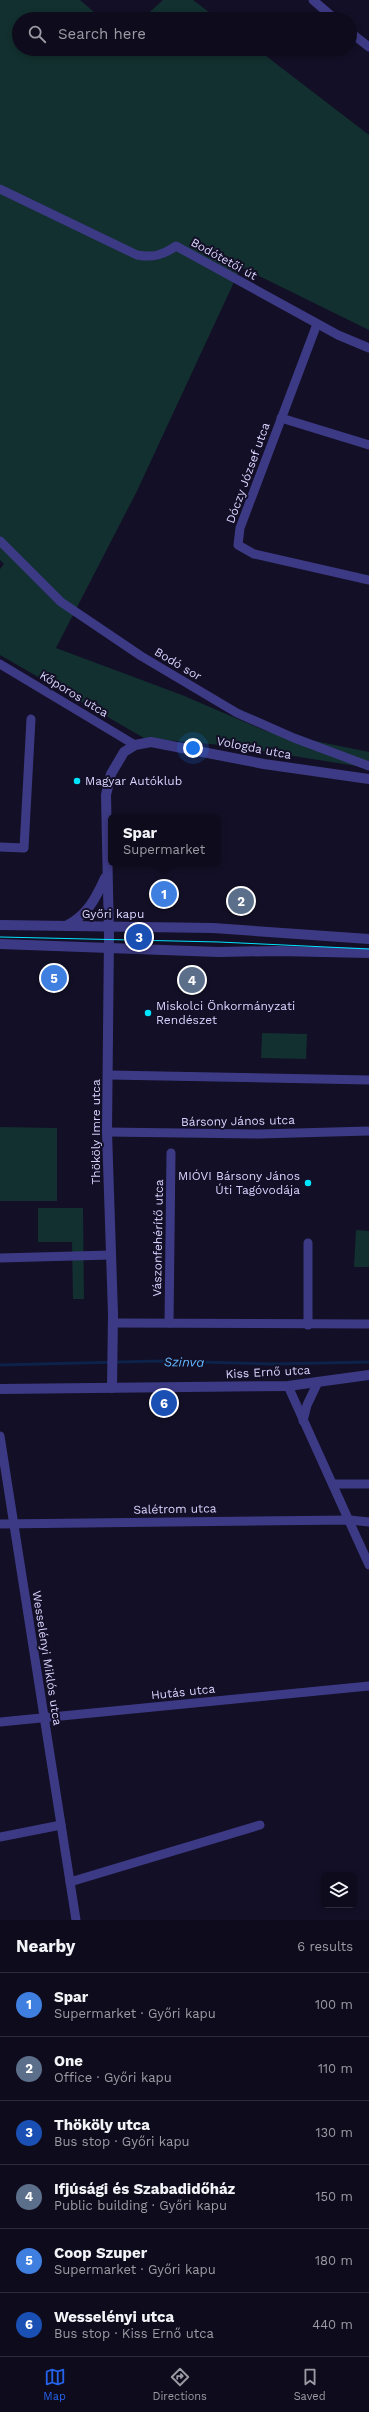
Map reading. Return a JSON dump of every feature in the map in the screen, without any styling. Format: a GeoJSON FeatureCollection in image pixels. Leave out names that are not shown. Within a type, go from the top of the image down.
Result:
{"type":"FeatureCollection","features":[{"type":"Feature","properties":{"kind":"street"},"geometry":{"type":"LineString","coordinates":[[313,0],[327,12]]}},
{"type":"Feature","properties":{"kind":"street"},"geometry":{"type":"LineString","coordinates":[[357,38],[369,47]]}},
{"type":"Feature","properties":{"kind":"street","name":"Bodótetői út"},"geometry":{"type":"LineString","coordinates":[[0,189],[137,255],[151,257],[162,255],[176,246],[317,324],[369,348]]}},
{"type":"Feature","properties":{"kind":"street","name":"Dóczy József utca"},"geometry":{"type":"LineString","coordinates":[[317,324],[240,528],[238,545],[254,554],[369,580]]}},
{"type":"Feature","properties":{"kind":"street","name":"Dóczy József utca"},"geometry":{"type":"LineString","coordinates":[[281,418],[369,444]]}},
{"type":"Feature","properties":{"kind":"street","name":"Bodó sor"},"geometry":{"type":"LineString","coordinates":[[0,541],[61,602],[141,656],[237,713],[294,738],[369,766]]}},
{"type":"Feature","properties":{"kind":"street","name":"Kőporos utca"},"geometry":{"type":"LineString","coordinates":[[0,664],[135,745]]}},
{"type":"Feature","properties":{"kind":"street"},"geometry":{"type":"LineString","coordinates":[[0,847],[24,848],[31,719]]}},
{"type":"Feature","properties":{"kind":"street","name":"Vologda utca"},"geometry":{"type":"LineString","coordinates":[[135,745],[151,742],[264,764],[369,779]]}},
{"type":"Feature","properties":{"kind":"street","name":"Thököly Imre utca"},"geometry":{"type":"LineString","coordinates":[[112,1388],[113,1323],[107,1132],[109,1075],[106,795],[111,774],[118,761],[124,752],[135,745]]}},
{"type":"Feature","properties":{"kind":"street","name":"Thököly Imre utca"},"geometry":{"type":"LineString","coordinates":[[66,926],[84,915],[95,900],[106,876]]}},
{"type":"Feature","properties":{"kind":"street","name":"Győri kapu"},"geometry":{"type":"LineString","coordinates":[[0,925],[213,928],[369,938]]}},
{"type":"Feature","properties":{"kind":"street"},"geometry":{"type":"LineString","coordinates":[[0,944],[369,954]]}},
{"type":"Feature","properties":{"kind":"street"},"geometry":{"type":"LineString","coordinates":[[109,1075],[369,1080]]}},
{"type":"Feature","properties":{"kind":"street","name":"Bársony János utca"},"geometry":{"type":"LineString","coordinates":[[107,1132],[259,1134],[369,1131]]}},
{"type":"Feature","properties":{"kind":"street","name":"Vászonfehérítő utca"},"geometry":{"type":"LineString","coordinates":[[169,1323],[171,1153]]}},
{"type":"Feature","properties":{"kind":"street"},"geometry":{"type":"LineString","coordinates":[[308,1243],[308,1325]]}},
{"type":"Feature","properties":{"kind":"street"},"geometry":{"type":"LineString","coordinates":[[0,1258],[111,1255]]}},
{"type":"Feature","properties":{"kind":"street"},"geometry":{"type":"LineString","coordinates":[[113,1323],[308,1325],[369,1324]]}},
{"type":"Feature","properties":{"kind":"street","name":"Kiss Ernő utca"},"geometry":{"type":"LineString","coordinates":[[0,1389],[288,1386],[369,1376]]}},
{"type":"Feature","properties":{"kind":"street"},"geometry":{"type":"LineString","coordinates":[[303,1421],[307,1405],[318,1382]]}},
{"type":"Feature","properties":{"kind":"street"},"geometry":{"type":"LineString","coordinates":[[288,1386],[303,1421],[334,1484],[369,1565]]}},
{"type":"Feature","properties":{"kind":"street","name":"Wesselényi Miklós utca"},"geometry":{"type":"LineString","coordinates":[[0,1436],[76,1920]]}},
{"type":"Feature","properties":{"kind":"street"},"geometry":{"type":"LineString","coordinates":[[334,1484],[369,1484]]}},
{"type":"Feature","properties":{"kind":"street","name":"Salétrom utca"},"geometry":{"type":"LineString","coordinates":[[0,1524],[350,1520],[369,1522]]}},
{"type":"Feature","properties":{"kind":"street","name":"Hutás utca"},"geometry":{"type":"LineString","coordinates":[[0,1722],[369,1686]]}},
{"type":"Feature","properties":{"kind":"street"},"geometry":{"type":"LineString","coordinates":[[0,1837],[61,1825]]}},
{"type":"Feature","properties":{"kind":"street"},"geometry":{"type":"LineString","coordinates":[[70,1882],[260,1825]]}},
{"type":"Feature","properties":{"kind":"green space"},"geometry":{"type":"Polygon","coordinates":[[[0,0],[80,0],[94,12],[12,12],[12,56],[266,56],[369,135],[369,330],[241,267],[137,491],[56,648],[182,695],[266,731],[369,752],[369,768],[231,746],[144,738],[0,655],[0,569],[4,564],[0,560],[0,0]]]}},
{"type":"Feature","properties":{"kind":"green space"},"geometry":{"type":"Polygon","coordinates":[[[163,0],[193,0],[209,12],[150,12],[163,0]]]}},
{"type":"Feature","properties":{"kind":"green space"},"geometry":{"type":"Polygon","coordinates":[[[262,1033],[307,1034],[306,1059],[261,1058],[262,1033]]]}},
{"type":"Feature","properties":{"kind":"green space"},"geometry":{"type":"Polygon","coordinates":[[[0,1127],[57,1128],[57,1201],[0,1201],[0,1127]]]}},
{"type":"Feature","properties":{"kind":"green space"},"geometry":{"type":"Polygon","coordinates":[[[38,1208],[83,1208],[84,1299],[73,1299],[72,1242],[38,1242],[38,1208]]]}},
{"type":"Feature","properties":{"kind":"green space"},"geometry":{"type":"Polygon","coordinates":[[[356,1230],[369,1231],[369,1267],[354,1267],[356,1230]]]}},
{"type":"Feature","properties":{"kind":"waterway","name":"Szinva"},"geometry":{"type":"LineString","coordinates":[[0,1365],[160,1361],[273,1364],[369,1362]]}},
{"type":"Feature","properties":{"kind":"tram line"},"geometry":{"type":"LineString","coordinates":[[0,937],[219,942],[369,949]]}},
{"type":"Feature","properties":{"kind":"place","name":"Magyar Autóklub"},"geometry":{"type":"Point","coordinates":[77,781]}},
{"type":"Feature","properties":{"kind":"place","name":"Spar"},"geometry":{"type":"Point","coordinates":[164,894]}},
{"type":"Feature","properties":{"kind":"place","name":"One"},"geometry":{"type":"Point","coordinates":[241,901]}},
{"type":"Feature","properties":{"kind":"place","name":"Thököly utca"},"geometry":{"type":"Point","coordinates":[139,937]}},
{"type":"Feature","properties":{"kind":"place","name":"Coop Szuper"},"geometry":{"type":"Point","coordinates":[54,978]}},
{"type":"Feature","properties":{"kind":"place","name":"Ifjúsági és Szabadidőház"},"geometry":{"type":"Point","coordinates":[192,980]}},
{"type":"Feature","properties":{"kind":"place","name":"Miskolci Önkormányzati Rendészet"},"geometry":{"type":"Point","coordinates":[148,1013]}},
{"type":"Feature","properties":{"kind":"place","name":"MIÓVI Bársony János Úti Tagóvodája"},"geometry":{"type":"Point","coordinates":[308,1183]}},
{"type":"Feature","properties":{"kind":"place","name":"Wesselényi utca"},"geometry":{"type":"Point","coordinates":[164,1403]}}]}
